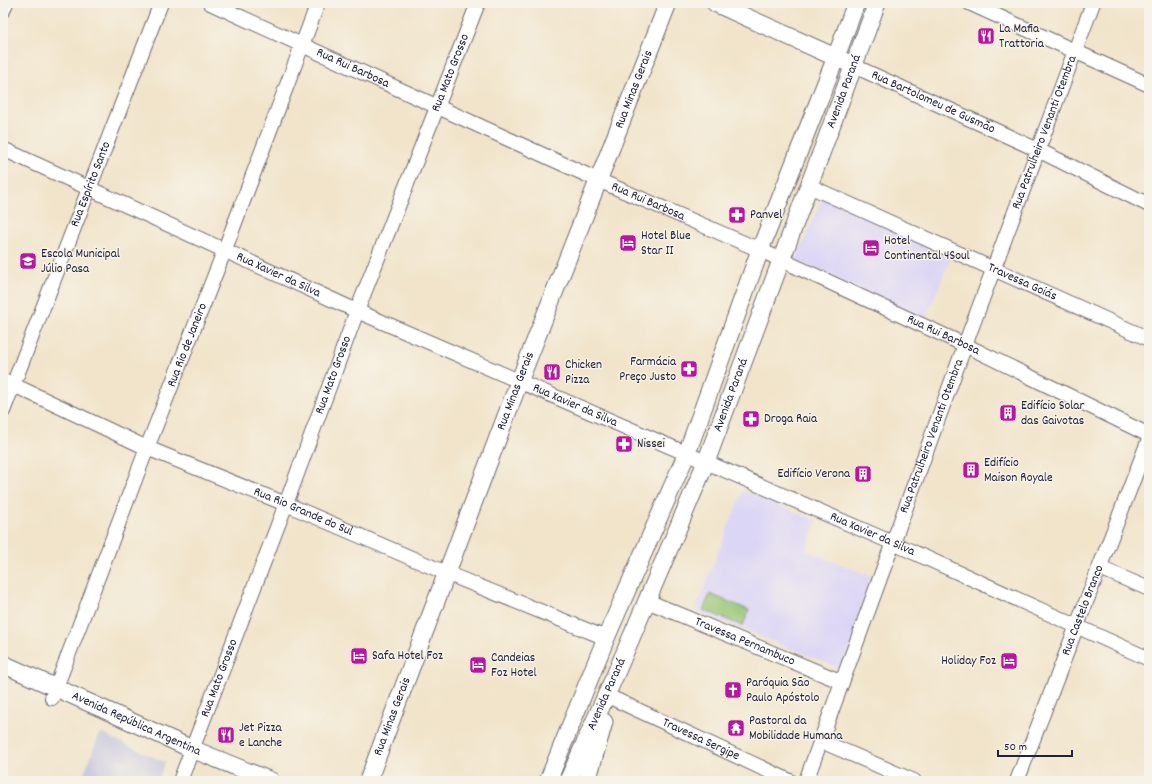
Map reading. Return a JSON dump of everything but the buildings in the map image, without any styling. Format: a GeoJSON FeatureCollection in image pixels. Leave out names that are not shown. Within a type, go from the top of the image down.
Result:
{"type":"FeatureCollection","features":[{"type":"Feature","properties":{"kind":"main road","name":"Rua Minas Gerais"},"geometry":{"type":"LineString","coordinates":[[368,781],[519,382],[668,3]]}},
{"type":"Feature","properties":{"kind":"main road","name":"Rua Bartolomeu de Gusmão"},"geometry":{"type":"LineString","coordinates":[[715,3],[854,66]]}},
{"type":"Feature","properties":{"kind":"main road","name":"Avenida Paraná"},"geometry":{"type":"LineString","coordinates":[[548,781],[606,638],[687,453],[760,250],[856,3]]}},
{"type":"Feature","properties":{"kind":"main road","name":"Avenida Paraná"},"geometry":{"type":"LineString","coordinates":[[568,781],[617,671],[706,462],[877,3]]}},
{"type":"Feature","properties":{"kind":"main road","name":"Avenida República Argentina"},"geometry":{"type":"LineString","coordinates":[[3,664],[54,693],[191,754],[242,781]]}},
{"type":"Feature","properties":{"kind":"main road"},"geometry":{"type":"LineString","coordinates":[[587,781],[612,698],[617,671]]}},
{"type":"Feature","properties":{"kind":"main road","name":"Avenida República Argentina"},"geometry":{"type":"LineString","coordinates":[[3,677],[54,693]]}},
{"type":"Feature","properties":{"kind":"main road","name":"Avenida República Argentina"},"geometry":{"type":"LineString","coordinates":[[191,754],[271,781]]}},
{"type":"Feature","properties":{"kind":"street"},"geometry":{"type":"LineString","coordinates":[[3,10],[6,3]]}},
{"type":"Feature","properties":{"kind":"street","name":"Rua Espírito Santo"},"geometry":{"type":"LineString","coordinates":[[3,411],[8,382],[90,188],[161,3]]}},
{"type":"Feature","properties":{"kind":"street","name":"Rua Rui Barbosa"},"geometry":{"type":"LineString","coordinates":[[210,3],[598,180],[760,250],[965,346],[1149,435]]}},
{"type":"Feature","properties":{"kind":"street","name":"Rua Rio de Janeiro"},"geometry":{"type":"LineString","coordinates":[[54,693],[147,448],[225,250],[318,3]]}},
{"type":"Feature","properties":{"kind":"street","name":"Rua Mato Grosso"},"geometry":{"type":"LineString","coordinates":[[180,781],[286,504],[357,311],[478,3]]}},
{"type":"Feature","properties":{"kind":"street"},"geometry":{"type":"LineString","coordinates":[[970,3],[1149,85]]}},
{"type":"Feature","properties":{"kind":"street","name":"Rua Patrulheiro Venanti Otembra"},"geometry":{"type":"LineString","coordinates":[[806,781],[965,346],[1093,3]]}},
{"type":"Feature","properties":{"kind":"street","name":"Rua Bartolomeu de Gusmão"},"geometry":{"type":"LineString","coordinates":[[854,66],[1038,150],[1149,206]]}},
{"type":"Feature","properties":{"kind":"street","name":"Rua Xavier da Silva"},"geometry":{"type":"LineString","coordinates":[[3,149],[357,311],[894,543],[1149,659]]}},
{"type":"Feature","properties":{"kind":"street","name":"Travessa Goiás"},"geometry":{"type":"LineString","coordinates":[[809,186],[1149,339]]}},
{"type":"Feature","properties":{"kind":"street","name":"Rua Rio Grande do Sul"},"geometry":{"type":"LineString","coordinates":[[8,382],[147,448],[286,504],[446,573],[606,638]]}},
{"type":"Feature","properties":{"kind":"street","name":"Rua Castelo Branco"},"geometry":{"type":"LineString","coordinates":[[1017,781],[1149,439]]}},
{"type":"Feature","properties":{"kind":"street"},"geometry":{"type":"LineString","coordinates":[[1100,568],[1149,589]]}},
{"type":"Feature","properties":{"kind":"street","name":"Travessa Pernambuco"},"geometry":{"type":"LineString","coordinates":[[647,601],[842,682]]}},
{"type":"Feature","properties":{"kind":"street","name":"Travessa Sergipe"},"geometry":{"type":"LineString","coordinates":[[612,698],[790,781]]}},
{"type":"Feature","properties":{"kind":"street"},"geometry":{"type":"LineString","coordinates":[[821,741],[914,781]]}},
{"type":"Feature","properties":{"kind":"shaded area"},"geometry":{"type":"Polygon","coordinates":[[[824,194],[953,253],[925,320],[796,260],[824,194]]]}},
{"type":"Feature","properties":{"kind":"shaded area"},"geometry":{"type":"Polygon","coordinates":[[[743,490],[817,521],[806,551],[876,578],[842,669],[695,611],[743,490]]]}},
{"type":"Feature","properties":{"kind":"shaded area"},"geometry":{"type":"Polygon","coordinates":[[[100,733],[165,762],[158,781],[81,781],[100,733]]]}},
{"type":"Feature","properties":{"kind":"green space"},"geometry":{"type":"Polygon","coordinates":[[[710,594],[749,610],[743,626],[703,610],[710,594]]]}},
{"type":"Feature","properties":{"kind":"place","name":"La Mafia Trattoria"},"geometry":{"type":"Point","coordinates":[986,36]}},
{"type":"Feature","properties":{"kind":"place","name":"Panvel"},"geometry":{"type":"Point","coordinates":[737,215]}},
{"type":"Feature","properties":{"kind":"place","name":"Hotel Blue Star II"},"geometry":{"type":"Point","coordinates":[628,243]}},
{"type":"Feature","properties":{"kind":"place","name":"Hotel Continental 4Soul"},"geometry":{"type":"Point","coordinates":[871,248]}},
{"type":"Feature","properties":{"kind":"place","name":"Escola Municipal Júlio Pasa"},"geometry":{"type":"Point","coordinates":[28,261]}},
{"type":"Feature","properties":{"kind":"place","name":"Farmácia Preço Justo"},"geometry":{"type":"Point","coordinates":[689,369]}},
{"type":"Feature","properties":{"kind":"place","name":"Chicken Pizza"},"geometry":{"type":"Point","coordinates":[552,372]}},
{"type":"Feature","properties":{"kind":"place","name":"Edifício Solar das Gaivotas"},"geometry":{"type":"Point","coordinates":[1008,413]}},
{"type":"Feature","properties":{"kind":"place","name":"Droga Raia"},"geometry":{"type":"Point","coordinates":[751,419]}},
{"type":"Feature","properties":{"kind":"place","name":"Nissei"},"geometry":{"type":"Point","coordinates":[624,444]}},
{"type":"Feature","properties":{"kind":"place","name":"Edifício Maison Royale"},"geometry":{"type":"Point","coordinates":[971,470]}},
{"type":"Feature","properties":{"kind":"place","name":"Edifício Verona"},"geometry":{"type":"Point","coordinates":[863,474]}},
{"type":"Feature","properties":{"kind":"place","name":"Safa Hotel Foz"},"geometry":{"type":"Point","coordinates":[359,656]}},
{"type":"Feature","properties":{"kind":"place","name":"Holiday Foz"},"geometry":{"type":"Point","coordinates":[1009,661]}},
{"type":"Feature","properties":{"kind":"place","name":"Candeias Foz Hotel"},"geometry":{"type":"Point","coordinates":[478,665]}},
{"type":"Feature","properties":{"kind":"place","name":"Paróquia São Paulo Apóstolo"},"geometry":{"type":"Point","coordinates":[733,690]}},
{"type":"Feature","properties":{"kind":"place","name":"Pastoral da Mobilidade Humana"},"geometry":{"type":"Point","coordinates":[736,728]}},
{"type":"Feature","properties":{"kind":"place","name":"Jet Pizza e Lanche"},"geometry":{"type":"Point","coordinates":[226,735]}}]}
